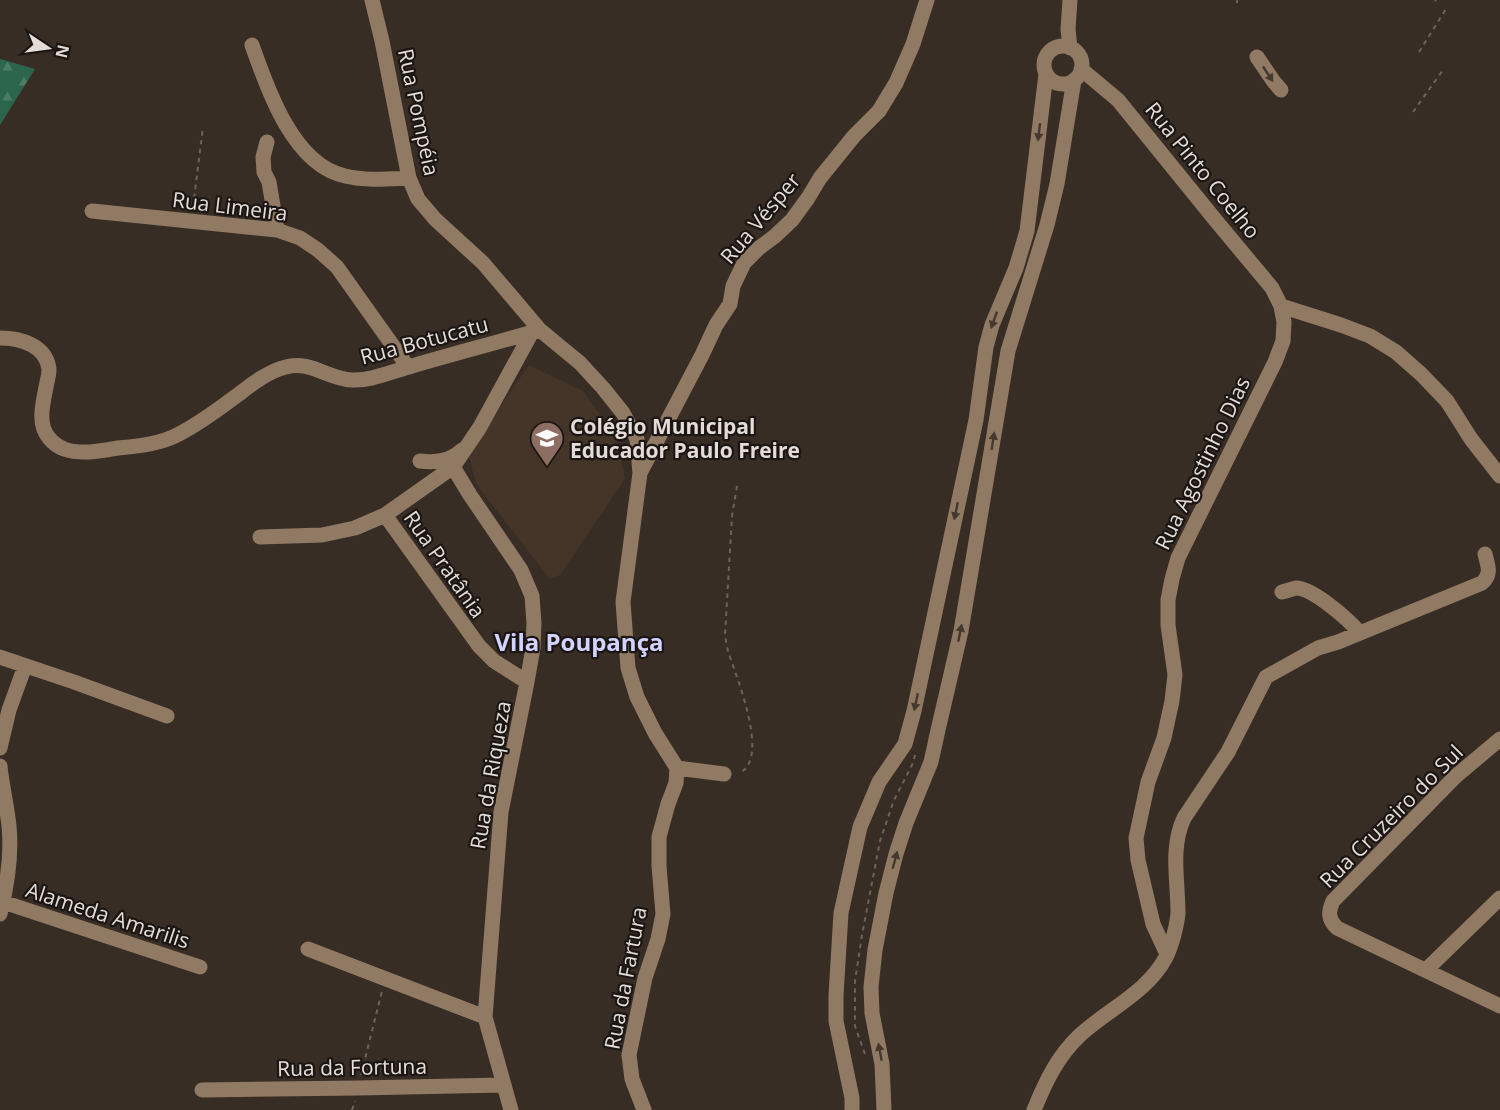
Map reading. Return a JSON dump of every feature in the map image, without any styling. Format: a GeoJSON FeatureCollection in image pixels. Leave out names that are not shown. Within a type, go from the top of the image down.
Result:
{"type":"FeatureCollection","features":[{"type":"Feature","properties":{"kind":"street","name":"Rua Pompéia"},"geometry":{"type":"LineString","coordinates":[[372,0],[410,178],[418,199],[435,219],[483,263],[536,331]]}},
{"type":"Feature","properties":{"kind":"street","name":"Rua Vésper"},"geometry":{"type":"LineString","coordinates":[[640,473],[716,325],[730,304],[733,286],[744,263],[792,220],[820,178],[854,136],[879,111],[896,83],[913,44],[927,0]]}},
{"type":"Feature","properties":{"kind":"street"},"geometry":{"type":"LineString","coordinates":[[1070,0],[1068,29],[1070,48]]}},
{"type":"Feature","properties":{"kind":"street"},"geometry":{"type":"LineString","coordinates":[[252,45],[272,99],[287,128],[307,154],[324,167],[342,176],[377,180],[410,178]]}},
{"type":"Feature","properties":{"kind":"street"},"geometry":{"type":"LineString","coordinates":[[884,1110],[882,1064],[872,1013],[871,987],[875,951],[896,854],[931,762],[936,741],[961,631],[1008,351],[1047,225],[1082,63],[1076,51],[1064,46],[1052,50],[1047,55],[1044,68],[1050,79],[1062,84],[1069,83],[1078,74]]}},
{"type":"Feature","properties":{"kind":"street"},"geometry":{"type":"LineString","coordinates":[[1257,57],[1281,90]]}},
{"type":"Feature","properties":{"kind":"street"},"geometry":{"type":"LineString","coordinates":[[852,1110],[852,1098],[836,1021],[841,913],[860,827],[879,782],[905,744],[914,711],[976,420],[986,347],[992,325],[1016,268],[1027,231],[1046,74]]}},
{"type":"Feature","properties":{"kind":"street","name":"Rua Pinto Coelho"},"geometry":{"type":"LineString","coordinates":[[1078,74],[1118,100],[1272,288],[1281,306]]}},
{"type":"Feature","properties":{"kind":"street"},"geometry":{"type":"LineString","coordinates":[[267,142],[263,157],[264,172],[269,182],[277,230]]}},
{"type":"Feature","properties":{"kind":"street","name":"Rua Limeira"},"geometry":{"type":"LineString","coordinates":[[92,211],[277,230],[300,238],[338,267],[408,367]]}},
{"type":"Feature","properties":{"kind":"street"},"geometry":{"type":"LineString","coordinates":[[1281,306],[1370,336],[1396,352],[1447,401],[1471,440],[1500,476]]}},
{"type":"Feature","properties":{"kind":"street","name":"Rua Agostinho Dias"},"geometry":{"type":"LineString","coordinates":[[1167,954],[1153,924],[1138,860],[1136,838],[1148,782],[1164,738],[1172,701],[1175,675],[1168,626],[1170,590],[1178,558],[1275,362],[1283,341],[1284,322],[1281,306]]}},
{"type":"Feature","properties":{"kind":"street"},"geometry":{"type":"LineString","coordinates":[[260,537],[322,536],[355,528],[385,515],[453,467],[536,331],[580,363],[623,413],[637,439],[640,473],[623,602],[628,668],[637,697],[655,733],[677,768],[724,774]]}},
{"type":"Feature","properties":{"kind":"street","name":"Rua Botucatu"},"geometry":{"type":"LineString","coordinates":[[0,338],[28,343],[40,350],[46,358],[49,370],[41,417],[43,428],[48,437],[63,449],[81,452],[151,444],[177,436],[205,419],[254,383],[287,366],[299,365],[352,380],[375,378],[536,331]]}},
{"type":"Feature","properties":{"kind":"street"},"geometry":{"type":"LineString","coordinates":[[420,461],[441,461],[455,456],[469,444]]}},
{"type":"Feature","properties":{"kind":"street","name":"Rua da Riqueza"},"geometry":{"type":"LineString","coordinates":[[453,467],[521,570],[531,596],[534,623],[533,648],[501,812],[485,1017],[511,1110]]}},
{"type":"Feature","properties":{"kind":"street","name":"Rua Pratânia"},"geometry":{"type":"LineString","coordinates":[[385,515],[479,646],[494,660],[527,682]]}},
{"type":"Feature","properties":{"kind":"street"},"geometry":{"type":"LineString","coordinates":[[1034,1110],[1059,1058],[1079,1036],[1130,997],[1162,965],[1178,916],[1175,868],[1179,828],[1228,752],[1266,677],[1318,648],[1482,583],[1489,573],[1485,554]]}},
{"type":"Feature","properties":{"kind":"street"},"geometry":{"type":"LineString","coordinates":[[1282,592],[1296,588],[1315,595],[1360,633]]}},
{"type":"Feature","properties":{"kind":"street"},"geometry":{"type":"LineString","coordinates":[[0,657],[167,716]]}},
{"type":"Feature","properties":{"kind":"street"},"geometry":{"type":"LineString","coordinates":[[0,748],[9,710],[25,666]]}},
{"type":"Feature","properties":{"kind":"street","name":"Rua Cruzeiro do Sul"},"geometry":{"type":"LineString","coordinates":[[1426,970],[1337,928],[1330,920],[1330,908],[1333,901],[1456,777],[1500,739]]}},
{"type":"Feature","properties":{"kind":"street"},"geometry":{"type":"LineString","coordinates":[[0,766],[9,826],[8,867],[1,908]]}},
{"type":"Feature","properties":{"kind":"street","name":"Rua da Fartura"},"geometry":{"type":"LineString","coordinates":[[644,1110],[632,1079],[629,1055],[645,978],[663,914],[658,837],[676,783],[677,768]]}},
{"type":"Feature","properties":{"kind":"street"},"geometry":{"type":"LineString","coordinates":[[1500,898],[1426,970],[1500,1006]]}},
{"type":"Feature","properties":{"kind":"street","name":"Alameda Amarilis"},"geometry":{"type":"LineString","coordinates":[[1,908],[200,967]]}},
{"type":"Feature","properties":{"kind":"street"},"geometry":{"type":"LineString","coordinates":[[308,949],[485,1017]]}},
{"type":"Feature","properties":{"kind":"street","name":"Rua da Fortuna"},"geometry":{"type":"LineString","coordinates":[[202,1090],[503,1085]]}},
{"type":"Feature","properties":{"kind":"path"},"geometry":{"type":"LineString","coordinates":[[1419,52],[1446,9]]}},
{"type":"Feature","properties":{"kind":"path"},"geometry":{"type":"LineString","coordinates":[[1413,112],[1443,70]]}},
{"type":"Feature","properties":{"kind":"path"},"geometry":{"type":"LineString","coordinates":[[191,221],[202,127]]}},
{"type":"Feature","properties":{"kind":"path"},"geometry":{"type":"LineString","coordinates":[[724,774],[734,774],[747,767],[751,749],[749,717],[725,635],[732,516],[737,486]]}},
{"type":"Feature","properties":{"kind":"path"},"geometry":{"type":"LineString","coordinates":[[352,1110],[386,978]]}},
{"type":"Feature","properties":{"kind":"shaded area","name":"Colégio Municipal Educador Paulo Freire"},"geometry":{"type":"Polygon","coordinates":[[[529,365],[583,391],[616,437],[625,478],[560,575],[550,579],[476,484],[469,457],[529,365]]]}},
{"type":"Feature","properties":{"kind":"green space"},"geometry":{"type":"Polygon","coordinates":[[[0,59],[35,69],[0,125],[0,59]]]}},
{"type":"Feature","properties":{"kind":"place","name":"Colégio Municipal Educador Paulo Freire"},"geometry":{"type":"Point","coordinates":[547,467]}},
{"type":"Feature","properties":{"kind":"district","name":"Vila Poupança"},"geometry":{"type":"Point","coordinates":[579,641]}}]}
